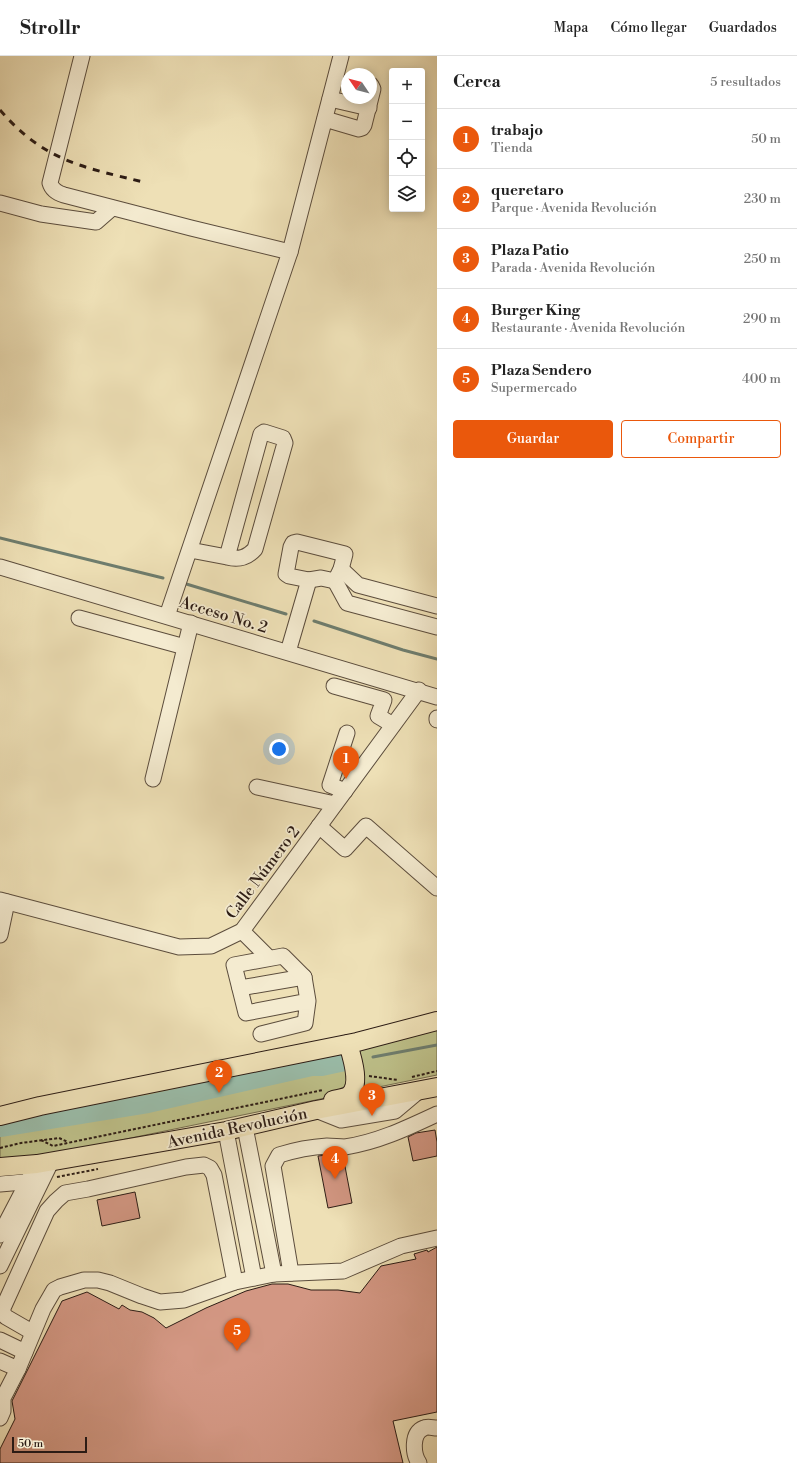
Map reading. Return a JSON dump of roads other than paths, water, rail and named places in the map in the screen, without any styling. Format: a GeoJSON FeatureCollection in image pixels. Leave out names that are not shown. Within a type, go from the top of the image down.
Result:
{"type":"FeatureCollection","features":[{"type":"Feature","properties":{"kind":"main road"},"geometry":{"type":"LineString","coordinates":[[0,1116],[40,1106],[349,1047],[437,1021]]}},
{"type":"Feature","properties":{"kind":"main road"},"geometry":{"type":"LineString","coordinates":[[288,1118],[299,1107],[348,1096],[353,1091],[356,1077],[349,1047]]}},
{"type":"Feature","properties":{"kind":"main road","name":"Avenida Revolución"},"geometry":{"type":"LineString","coordinates":[[0,1167],[39,1172],[288,1118],[422,1085]]}},
{"type":"Feature","properties":{"kind":"street"},"geometry":{"type":"LineString","coordinates":[[82,56],[50,182],[51,187],[59,193],[112,208],[290,252]]}},
{"type":"Feature","properties":{"kind":"street"},"geometry":{"type":"LineString","coordinates":[[341,56],[342,68]]}},
{"type":"Feature","properties":{"kind":"street"},"geometry":{"type":"LineString","coordinates":[[167,616],[290,252],[330,99],[341,78]]}},
{"type":"Feature","properties":{"kind":"street"},"geometry":{"type":"LineString","coordinates":[[330,99],[369,108]]}},
{"type":"Feature","properties":{"kind":"street"},"geometry":{"type":"LineString","coordinates":[[325,119],[359,129],[362,128],[370,104]]}},
{"type":"Feature","properties":{"kind":"street"},"geometry":{"type":"LineString","coordinates":[[0,203],[41,214],[96,222],[112,208]]}},
{"type":"Feature","properties":{"kind":"street"},"geometry":{"type":"LineString","coordinates":[[190,550],[227,557],[236,558],[244,557],[255,549],[285,443],[283,438],[264,432],[261,434],[227,557]]}},
{"type":"Feature","properties":{"kind":"street"},"geometry":{"type":"LineString","coordinates":[[437,606],[358,585],[338,575],[309,580],[289,576],[286,574],[289,554],[293,544],[296,542],[345,554],[338,575],[347,602],[437,628]]}},
{"type":"Feature","properties":{"kind":"street","name":"Acceso No. 2"},"geometry":{"type":"LineString","coordinates":[[0,567],[437,696]]}},
{"type":"Feature","properties":{"kind":"street"},"geometry":{"type":"LineString","coordinates":[[288,652],[309,580]]}},
{"type":"Feature","properties":{"kind":"street"},"geometry":{"type":"LineString","coordinates":[[78,618],[185,647]]}},
{"type":"Feature","properties":{"kind":"street"},"geometry":{"type":"LineString","coordinates":[[153,779],[191,623]]}},
{"type":"Feature","properties":{"kind":"street"},"geometry":{"type":"LineString","coordinates":[[334,686],[384,700],[378,716],[393,726]]}},
{"type":"Feature","properties":{"kind":"street","name":"Calle Número 2"},"geometry":{"type":"LineString","coordinates":[[4,901],[179,948],[211,946],[242,931],[419,690]]}},
{"type":"Feature","properties":{"kind":"street"},"geometry":{"type":"LineString","coordinates":[[345,791],[330,785],[347,733]]}},
{"type":"Feature","properties":{"kind":"street"},"geometry":{"type":"LineString","coordinates":[[257,787],[335,804]]}},
{"type":"Feature","properties":{"kind":"street"},"geometry":{"type":"LineString","coordinates":[[319,826],[345,849],[366,826],[437,888]]}},
{"type":"Feature","properties":{"kind":"street"},"geometry":{"type":"LineString","coordinates":[[0,935],[4,901]]}},
{"type":"Feature","properties":{"kind":"street"},"geometry":{"type":"LineString","coordinates":[[242,931],[269,958]]}},
{"type":"Feature","properties":{"kind":"street"},"geometry":{"type":"LineString","coordinates":[[262,1034],[305,1023],[308,1001],[304,977],[283,956],[234,965],[246,1013],[308,1001]]}},
{"type":"Feature","properties":{"kind":"street"},"geometry":{"type":"LineString","coordinates":[[240,988],[304,977]]}},
{"type":"Feature","properties":{"kind":"street"},"geometry":{"type":"LineString","coordinates":[[291,1273],[272,1166],[279,1155],[297,1150],[328,1146],[344,1147],[391,1135],[437,1114]]}},
{"type":"Feature","properties":{"kind":"street"},"geometry":{"type":"LineString","coordinates":[[245,1127],[274,1274]]}},
{"type":"Feature","properties":{"kind":"street"},"geometry":{"type":"LineString","coordinates":[[226,1131],[254,1278]]}},
{"type":"Feature","properties":{"kind":"street"},"geometry":{"type":"LineString","coordinates":[[32,1332],[4,1315],[3,1308],[43,1219],[50,1208],[65,1192],[88,1189],[186,1167],[204,1165],[210,1168],[213,1171],[235,1282]]}},
{"type":"Feature","properties":{"kind":"street"},"geometry":{"type":"LineString","coordinates":[[0,1184],[39,1172]]}},
{"type":"Feature","properties":{"kind":"street"},"geometry":{"type":"LineString","coordinates":[[0,1235],[39,1172]]}},
{"type":"Feature","properties":{"kind":"street"},"geometry":{"type":"LineString","coordinates":[[0,1266],[39,1172]]}},
{"type":"Feature","properties":{"kind":"street"},"geometry":{"type":"LineString","coordinates":[[0,1418],[3,1411],[5,1384],[18,1369],[32,1332],[54,1290],[84,1280],[98,1280],[160,1302],[184,1300],[235,1282],[274,1274],[343,1271],[401,1246],[437,1238]]}},
{"type":"Feature","properties":{"kind":"street"},"geometry":{"type":"LineString","coordinates":[[0,1340],[25,1352]]}},
{"type":"Feature","properties":{"kind":"street"},"geometry":{"type":"LineString","coordinates":[[0,1361],[18,1369]]}},
{"type":"Feature","properties":{"kind":"street"},"geometry":{"type":"LineString","coordinates":[[419,1463],[416,1459],[414,1443],[417,1433],[424,1427],[437,1428]]}},
{"type":"Feature","properties":{"kind":"waterway"},"geometry":{"type":"LineString","coordinates":[[0,538],[163,578]]}},
{"type":"Feature","properties":{"kind":"waterway"},"geometry":{"type":"LineString","coordinates":[[183,583],[286,614]]}},
{"type":"Feature","properties":{"kind":"waterway"},"geometry":{"type":"LineString","coordinates":[[314,621],[403,650],[437,659]]}},
{"type":"Feature","properties":{"kind":"waterway"},"geometry":{"type":"LineString","coordinates":[[373,1057],[437,1045]]}},
{"type":"Feature","properties":{"kind":"waterway"},"geometry":{"type":"LineString","coordinates":[[0,1128],[148,1104],[312,1067],[322,1067],[345,1062]]}},
{"type":"Feature","properties":{"kind":"railway"},"geometry":{"type":"LineString","coordinates":[[0,110],[33,141],[49,152],[84,167],[147,183]]}},
{"type":"Feature","properties":{"kind":"place","name":"trabajo"},"geometry":{"type":"Point","coordinates":[346,779]}},
{"type":"Feature","properties":{"kind":"place","name":"queretaro"},"geometry":{"type":"Point","coordinates":[219,1093]}},
{"type":"Feature","properties":{"kind":"place","name":"Plaza Patio"},"geometry":{"type":"Point","coordinates":[372,1116]}},
{"type":"Feature","properties":{"kind":"place","name":"Burger King"},"geometry":{"type":"Point","coordinates":[335,1179]}},
{"type":"Feature","properties":{"kind":"place","name":"Plaza Sendero"},"geometry":{"type":"Point","coordinates":[237,1351]}}]}
